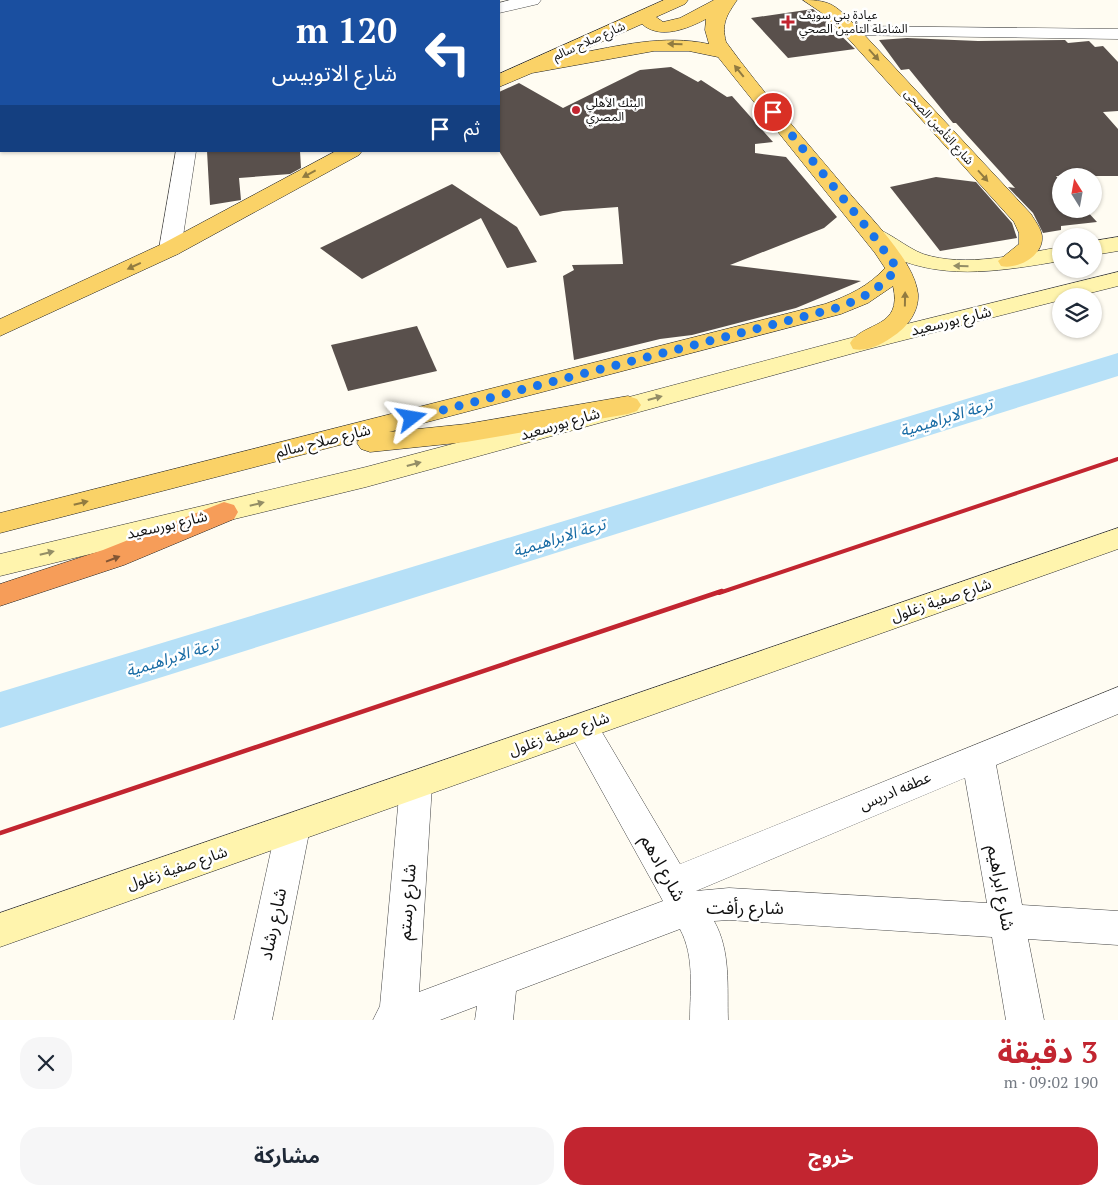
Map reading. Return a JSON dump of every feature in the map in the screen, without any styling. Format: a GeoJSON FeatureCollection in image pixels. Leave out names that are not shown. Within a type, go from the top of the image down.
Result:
{"type":"FeatureCollection","features":[{"type":"Feature","properties":{"kind":"highway"},"geometry":{"type":"LineString","coordinates":[[0,595],[54,580],[114,559],[224,512]]}},
{"type":"Feature","properties":{"kind":"main road","name":"شارع صلاح سالم"},"geometry":{"type":"LineString","coordinates":[[500,81],[645,17],[679,0]]}},
{"type":"Feature","properties":{"kind":"main road"},"geometry":{"type":"LineString","coordinates":[[645,17],[657,26],[679,26],[728,0]]}},
{"type":"Feature","properties":{"kind":"main road"},"geometry":{"type":"LineString","coordinates":[[728,0],[722,6],[713,24],[717,42],[723,52],[872,234],[897,268],[906,293],[906,305],[901,317],[892,327],[879,336],[862,343]]}},
{"type":"Feature","properties":{"kind":"main road","name":"شارع التأمين الصحى"},"geometry":{"type":"LineString","coordinates":[[812,0],[828,9],[852,31],[1029,227],[1032,235],[1031,243],[1019,257],[1010,261]]}},
{"type":"Feature","properties":{"kind":"main road"},"geometry":{"type":"LineString","coordinates":[[524,69],[654,45],[689,45],[723,52]]}},
{"type":"Feature","properties":{"kind":"main road"},"geometry":{"type":"LineString","coordinates":[[0,328],[170,249],[350,152]]}},
{"type":"Feature","properties":{"kind":"main road"},"geometry":{"type":"LineString","coordinates":[[872,234],[884,244],[900,253],[934,264],[962,267],[1052,255]]}},
{"type":"Feature","properties":{"kind":"main road"},"geometry":{"type":"LineString","coordinates":[[1102,247],[1118,244]]}},
{"type":"Feature","properties":{"kind":"main road"},"geometry":{"type":"LineString","coordinates":[[1010,261],[1000,267],[997,274],[999,283],[1008,291],[1021,296],[1036,298],[1049,296]]}},
{"type":"Feature","properties":{"kind":"main road","name":"شارع صلاح سالم"},"geometry":{"type":"LineString","coordinates":[[0,523],[833,309],[873,293],[887,281],[897,268]]}},
{"type":"Feature","properties":{"kind":"main road","name":"شارع بورسعيد"},"geometry":{"type":"LineString","coordinates":[[0,565],[376,474],[862,343],[1118,279]]}},
{"type":"Feature","properties":{"kind":"main road"},"geometry":{"type":"LineString","coordinates":[[297,448],[466,433],[628,405]]}},
{"type":"Feature","properties":{"kind":"main road","name":"شارع صفية زغلول"},"geometry":{"type":"LineString","coordinates":[[0,930],[1118,538]]}},
{"type":"Feature","properties":{"kind":"street"},"geometry":{"type":"LineString","coordinates":[[508,5],[532,0]]}},
{"type":"Feature","properties":{"kind":"street"},"geometry":{"type":"LineString","coordinates":[[852,31],[1118,34]]}},
{"type":"Feature","properties":{"kind":"street"},"geometry":{"type":"LineString","coordinates":[[170,249],[186,152]]}},
{"type":"Feature","properties":{"kind":"street","name":"عطفه ادريس"},"geometry":{"type":"LineString","coordinates":[[679,897],[978,756],[1118,700]]}},
{"type":"Feature","properties":{"kind":"street","name":"شارع ادهم"},"geometry":{"type":"LineString","coordinates":[[582,726],[704,940],[708,956],[709,1020]]}},
{"type":"Feature","properties":{"kind":"street","name":"شارع ابراهيم"},"geometry":{"type":"LineString","coordinates":[[978,756],[1025,1020]]}},
{"type":"Feature","properties":{"kind":"street","name":"شارع رستم"},"geometry":{"type":"LineString","coordinates":[[396,1019],[416,785]]}},
{"type":"Feature","properties":{"kind":"street","name":"شارع رشاد"},"geometry":{"type":"LineString","coordinates":[[253,1020],[293,828]]}},
{"type":"Feature","properties":{"kind":"street","name":"شارع رأفت"},"geometry":{"type":"LineString","coordinates":[[396,1019],[499,978],[679,897],[729,904],[1118,928]]}},
{"type":"Feature","properties":{"kind":"street"},"geometry":{"type":"LineString","coordinates":[[494,1020],[499,978]]}},
{"type":"Feature","properties":{"kind":"building"},"geometry":{"type":"Polygon","coordinates":[[[813,9],[855,49],[788,58],[751,18],[813,9]]]}},
{"type":"Feature","properties":{"kind":"building"},"geometry":{"type":"Polygon","coordinates":[[[907,38],[978,41],[1065,40],[1068,43],[1089,41],[1095,47],[1103,46],[1118,62],[1118,111],[1103,112],[1118,129],[1118,176],[1102,176],[1102,168],[1052,168],[1052,218],[1093,218],[1097,222],[1061,226],[1061,228],[1052,228],[1052,232],[1043,233],[1033,213],[1008,187],[1015,188],[956,123],[953,123],[909,69],[901,70],[879,40],[907,38]]]}},
{"type":"Feature","properties":{"kind":"building"},"geometry":{"type":"Polygon","coordinates":[[[671,67],[698,82],[701,80],[727,97],[732,96],[773,142],[755,144],[755,153],[786,157],[837,217],[824,228],[730,265],[861,281],[796,308],[692,335],[660,339],[574,360],[563,276],[574,270],[572,265],[623,264],[618,207],[563,211],[540,216],[500,152],[500,92],[519,83],[563,108],[640,70],[671,67]]]}},
{"type":"Feature","properties":{"kind":"building"},"geometry":{"type":"Polygon","coordinates":[[[207,152],[300,152],[301,168],[290,174],[239,178],[241,200],[210,205],[207,152]]]}},
{"type":"Feature","properties":{"kind":"building"},"geometry":{"type":"Polygon","coordinates":[[[936,177],[976,182],[1012,223],[1017,238],[940,251],[890,187],[936,177]]]}},
{"type":"Feature","properties":{"kind":"building"},"geometry":{"type":"Polygon","coordinates":[[[452,184],[517,227],[537,262],[507,268],[481,218],[362,279],[320,248],[452,184]]]}},
{"type":"Feature","properties":{"kind":"building"},"geometry":{"type":"Polygon","coordinates":[[[417,326],[437,371],[348,391],[331,345],[417,326]]]}},
{"type":"Feature","properties":{"kind":"waterway","name":"ترعة الابراهيمية"},"geometry":{"type":"LineString","coordinates":[[0,710],[1118,364]]}},
{"type":"Feature","properties":{"kind":"railway"},"geometry":{"type":"LineString","coordinates":[[719,593],[1118,459]]}},
{"type":"Feature","properties":{"kind":"railway"},"geometry":{"type":"LineString","coordinates":[[0,833],[722,591]]}},
{"type":"Feature","properties":{"kind":"place","name":"عيادة بني سويف الشاملة التأمين الصحي"},"geometry":{"type":"Point","coordinates":[788,22]}},
{"type":"Feature","properties":{"kind":"place","name":"البنك الأهلي المصري"},"geometry":{"type":"Point","coordinates":[576,110]}},
{"type":"Feature","properties":{"kind":"route"},"geometry":{"type":"LineString","coordinates":[[412,418],[833,309],[873,293],[887,281],[897,268],[872,234],[773,112]]}}]}
